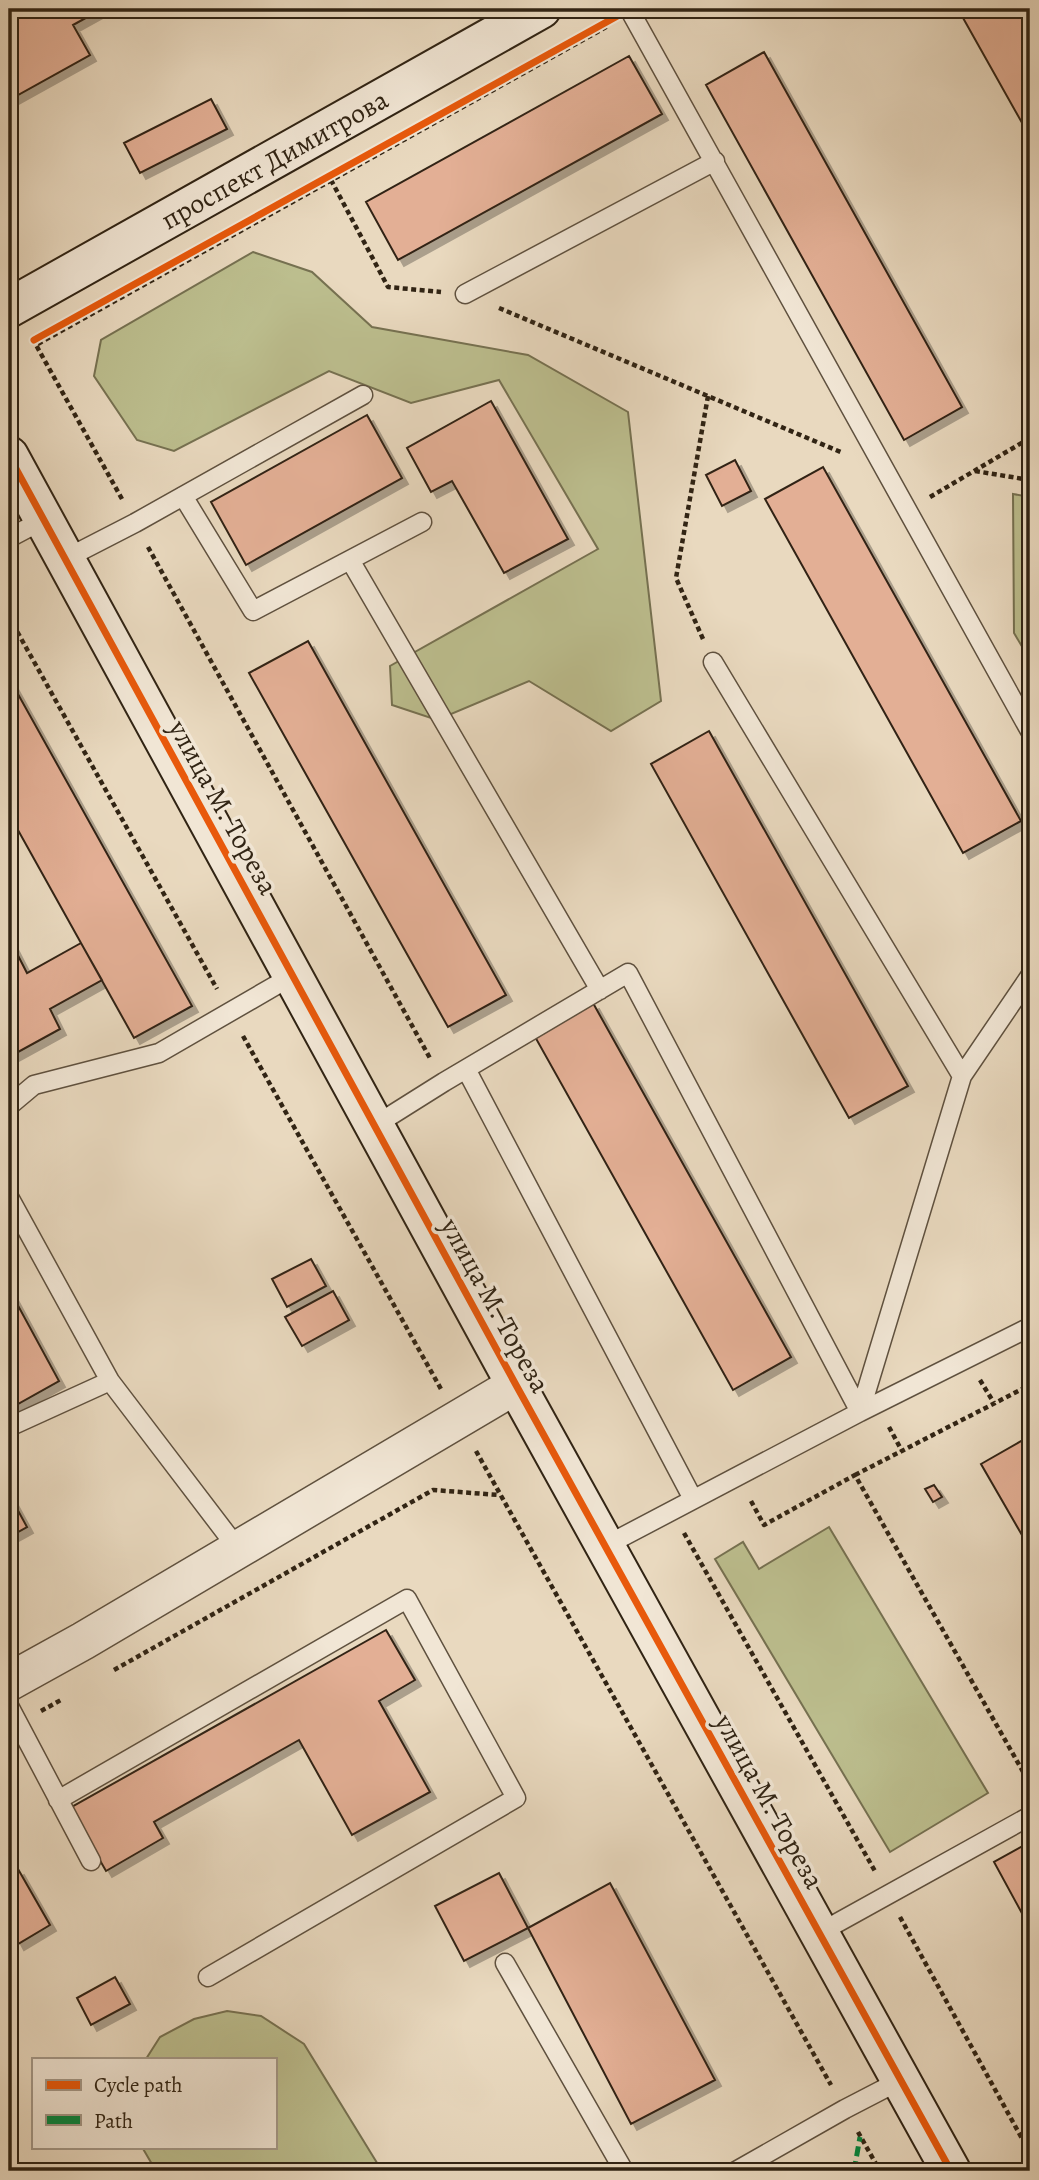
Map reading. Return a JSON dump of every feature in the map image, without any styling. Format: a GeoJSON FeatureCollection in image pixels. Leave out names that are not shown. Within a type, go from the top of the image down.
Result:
{"type":"FeatureCollection","features":[{"type":"Feature","properties":{"kind":"street","name":"проспект Димитрова"},"geometry":{"type":"LineString","coordinates":[[9,308],[541,9]]}},
{"type":"Feature","properties":{"kind":"street","name":"улица М. Тореза"},"geometry":{"type":"LineString","coordinates":[[9,456],[516,1385],[951,2171]]}},
{"type":"Feature","properties":{"kind":"street"},"geometry":{"type":"LineString","coordinates":[[9,1682],[516,1385]]}},
{"type":"Feature","properties":{"kind":"lane"},"geometry":{"type":"LineString","coordinates":[[630,10],[1030,731]]}},
{"type":"Feature","properties":{"kind":"lane"},"geometry":{"type":"LineString","coordinates":[[465,294],[715,161]]}},
{"type":"Feature","properties":{"kind":"lane"},"geometry":{"type":"LineString","coordinates":[[65,559],[135,523],[363,395]]}},
{"type":"Feature","properties":{"kind":"lane"},"geometry":{"type":"LineString","coordinates":[[183,496],[253,611],[422,522]]}},
{"type":"Feature","properties":{"kind":"lane"},"geometry":{"type":"LineString","coordinates":[[9,538],[43,520]]}},
{"type":"Feature","properties":{"kind":"lane"},"geometry":{"type":"LineString","coordinates":[[350,560],[600,990]]}},
{"type":"Feature","properties":{"kind":"lane"},"geometry":{"type":"LineString","coordinates":[[713,662],[962,1076]]}},
{"type":"Feature","properties":{"kind":"lane"},"geometry":{"type":"LineString","coordinates":[[374,1126],[628,973],[860,1412]]}},
{"type":"Feature","properties":{"kind":"lane"},"geometry":{"type":"LineString","coordinates":[[9,1106],[34,1085],[159,1053],[292,976]]}},
{"type":"Feature","properties":{"kind":"lane"},"geometry":{"type":"LineString","coordinates":[[860,1412],[962,1076],[1030,976]]}},
{"type":"Feature","properties":{"kind":"lane"},"geometry":{"type":"LineString","coordinates":[[466,1069],[693,1500]]}},
{"type":"Feature","properties":{"kind":"lane"},"geometry":{"type":"LineString","coordinates":[[9,1197],[110,1381],[237,1549]]}},
{"type":"Feature","properties":{"kind":"lane"},"geometry":{"type":"LineString","coordinates":[[605,1546],[860,1412],[1030,1327]]}},
{"type":"Feature","properties":{"kind":"lane"},"geometry":{"type":"LineString","coordinates":[[9,1427],[110,1381]]}},
{"type":"Feature","properties":{"kind":"lane"},"geometry":{"type":"LineString","coordinates":[[58,1800],[407,1599],[516,1798],[208,1977]]}},
{"type":"Feature","properties":{"kind":"lane"},"geometry":{"type":"LineString","coordinates":[[9,1706],[90,1861]]}},
{"type":"Feature","properties":{"kind":"lane"},"geometry":{"type":"LineString","coordinates":[[819,1933],[1030,1816]]}},
{"type":"Feature","properties":{"kind":"lane"},"geometry":{"type":"LineString","coordinates":[[505,1963],[624,2171]]}},
{"type":"Feature","properties":{"kind":"lane"},"geometry":{"type":"LineString","coordinates":[[736,2171],[901,2080]]}},
{"type":"Feature","properties":{"kind":"path"},"geometry":{"type":"LineString","coordinates":[[444,1082],[36,345],[630,10]]}},
{"type":"Feature","properties":{"kind":"path"},"geometry":{"type":"LineString","coordinates":[[34,340],[630,10]]}},
{"type":"Feature","properties":{"kind":"path"},"geometry":{"type":"LineString","coordinates":[[331,180],[388,287],[465,294],[887,472]]}},
{"type":"Feature","properties":{"kind":"path"},"geometry":{"type":"LineString","coordinates":[[708,396],[676,578],[713,662]]}},
{"type":"Feature","properties":{"kind":"path"},"geometry":{"type":"LineString","coordinates":[[908,509],[1030,438]]}},
{"type":"Feature","properties":{"kind":"path"},"geometry":{"type":"LineString","coordinates":[[974,471],[1030,480]]}},
{"type":"Feature","properties":{"kind":"path"},"geometry":{"type":"LineString","coordinates":[[747,1495],[764,1525],[1030,1385]]}},
{"type":"Feature","properties":{"kind":"path"},"geometry":{"type":"LineString","coordinates":[[855,1475],[1030,1784]]}},
{"type":"Feature","properties":{"kind":"path"},"geometry":{"type":"LineString","coordinates":[[113,1670],[433,1490],[500,1495]]}},
{"type":"Feature","properties":{"kind":"path"},"geometry":{"type":"LineString","coordinates":[[672,1511],[1030,2153]]}},
{"type":"Feature","properties":{"kind":"path"},"geometry":{"type":"LineString","coordinates":[[18,1724],[65,1697]]}},
{"type":"Feature","properties":{"kind":"green space"},"geometry":{"type":"Polygon","coordinates":[[[253,252],[312,272],[372,327],[528,355],[628,412],[661,701],[611,731],[529,681],[437,720],[392,705],[390,666],[598,549],[499,380],[411,403],[329,371],[174,451],[137,440],[94,376],[101,340],[253,252]]]}},
{"type":"Feature","properties":{"kind":"green space"},"geometry":{"type":"Polygon","coordinates":[[[1013,494],[1030,497],[1030,660],[1014,633],[1013,494]]]}},
{"type":"Feature","properties":{"kind":"green space"},"geometry":{"type":"Polygon","coordinates":[[[829,1527],[988,1793],[890,1852],[715,1559],[743,1542],[759,1569],[829,1527]]]}},
{"type":"Feature","properties":{"kind":"green space"},"geometry":{"type":"Polygon","coordinates":[[[227,2011],[261,2016],[304,2044],[382,2171],[156,2171],[143,2148],[276,2148],[276,2058],[147,2058],[160,2037],[194,2019],[227,2011]]]}},
{"type":"Feature","properties":{"kind":"building"},"geometry":{"type":"Polygon","coordinates":[[[9,9],[102,9],[73,25],[90,55],[9,100],[9,9]]]}},
{"type":"Feature","properties":{"kind":"building"},"geometry":{"type":"Polygon","coordinates":[[[958,9],[1030,9],[1030,137],[958,9]]]}},
{"type":"Feature","properties":{"kind":"building"},"geometry":{"type":"Polygon","coordinates":[[[764,52],[962,407],[904,440],[706,85],[764,52]]]}},
{"type":"Feature","properties":{"kind":"building"},"geometry":{"type":"Polygon","coordinates":[[[629,56],[662,114],[398,260],[366,202],[629,56]]]}},
{"type":"Feature","properties":{"kind":"building"},"geometry":{"type":"Polygon","coordinates":[[[211,99],[227,129],[140,173],[124,143],[211,99]]]}},
{"type":"Feature","properties":{"kind":"building"},"geometry":{"type":"Polygon","coordinates":[[[491,401],[568,539],[504,573],[452,481],[431,492],[407,448],[491,401]]]}},
{"type":"Feature","properties":{"kind":"building"},"geometry":{"type":"Polygon","coordinates":[[[367,415],[402,478],[246,565],[211,502],[367,415]]]}},
{"type":"Feature","properties":{"kind":"building"},"geometry":{"type":"Polygon","coordinates":[[[735,460],[751,491],[722,506],[706,475],[735,460]]]}},
{"type":"Feature","properties":{"kind":"building"},"geometry":{"type":"Polygon","coordinates":[[[823,467],[1021,821],[963,853],[765,499],[823,467]]]}},
{"type":"Feature","properties":{"kind":"building"},"geometry":{"type":"Polygon","coordinates":[[[308,641],[506,995],[448,1027],[249,673],[308,641]]]}},
{"type":"Feature","properties":{"kind":"building"},"geometry":{"type":"Polygon","coordinates":[[[9,678],[192,1006],[134,1038],[9,814],[9,678]]]}},
{"type":"Feature","properties":{"kind":"building"},"geometry":{"type":"Polygon","coordinates":[[[709,731],[908,1086],[849,1118],[651,764],[709,731]]]}},
{"type":"Feature","properties":{"kind":"building"},"geometry":{"type":"Polygon","coordinates":[[[9,938],[27,973],[81,943],[102,980],[50,1009],[60,1029],[9,1057],[9,938]]]}},
{"type":"Feature","properties":{"kind":"building"},"geometry":{"type":"Polygon","coordinates":[[[593,1003],[791,1357],[733,1390],[534,1035],[593,1003]]]}},
{"type":"Feature","properties":{"kind":"building"},"geometry":{"type":"Polygon","coordinates":[[[311,1259],[326,1286],[287,1307],[272,1279],[311,1259]]]}},
{"type":"Feature","properties":{"kind":"building"},"geometry":{"type":"Polygon","coordinates":[[[9,1289],[59,1381],[9,1409],[9,1289]]]}},
{"type":"Feature","properties":{"kind":"building"},"geometry":{"type":"Polygon","coordinates":[[[333,1291],[349,1320],[302,1346],[285,1317],[333,1291]]]}},
{"type":"Feature","properties":{"kind":"building"},"geometry":{"type":"Polygon","coordinates":[[[1030,1436],[1030,1549],[981,1464],[1030,1436]]]}},
{"type":"Feature","properties":{"kind":"building"},"geometry":{"type":"Polygon","coordinates":[[[934,1485],[942,1497],[933,1502],[925,1489],[934,1485]]]}},
{"type":"Feature","properties":{"kind":"building"},"geometry":{"type":"Polygon","coordinates":[[[9,1494],[27,1527],[9,1537],[9,1494]]]}},
{"type":"Feature","properties":{"kind":"building"},"geometry":{"type":"Polygon","coordinates":[[[386,1630],[415,1680],[379,1701],[430,1792],[352,1835],[299,1740],[154,1822],[163,1838],[106,1871],[70,1808],[386,1630]]]}},
{"type":"Feature","properties":{"kind":"building"},"geometry":{"type":"Polygon","coordinates":[[[1030,1842],[1030,1928],[994,1862],[1030,1842]]]}},
{"type":"Feature","properties":{"kind":"building"},"geometry":{"type":"Polygon","coordinates":[[[18,1869],[50,1925],[18,1944],[9,1927],[9,1874],[18,1869]]]}},
{"type":"Feature","properties":{"kind":"building"},"geometry":{"type":"Polygon","coordinates":[[[499,1873],[528,1928],[464,1961],[435,1906],[499,1873]]]}},
{"type":"Feature","properties":{"kind":"building"},"geometry":{"type":"Polygon","coordinates":[[[610,1883],[715,2080],[631,2124],[528,1928],[610,1883]]]}},
{"type":"Feature","properties":{"kind":"building"},"geometry":{"type":"Polygon","coordinates":[[[115,1977],[130,2004],[91,2025],[77,1998],[115,1977]]]}},
{"type":"Feature","properties":{"kind":"marked path"},"geometry":{"type":"LineString","coordinates":[[854,2171],[860,2137]]}},
{"type":"Feature","properties":{"kind":"cycle path"},"geometry":{"type":"LineString","coordinates":[[34,340],[630,9]]}},
{"type":"Feature","properties":{"kind":"cycle path"},"geometry":{"type":"LineString","coordinates":[[9,456],[516,1385],[951,2171]]}}]}
